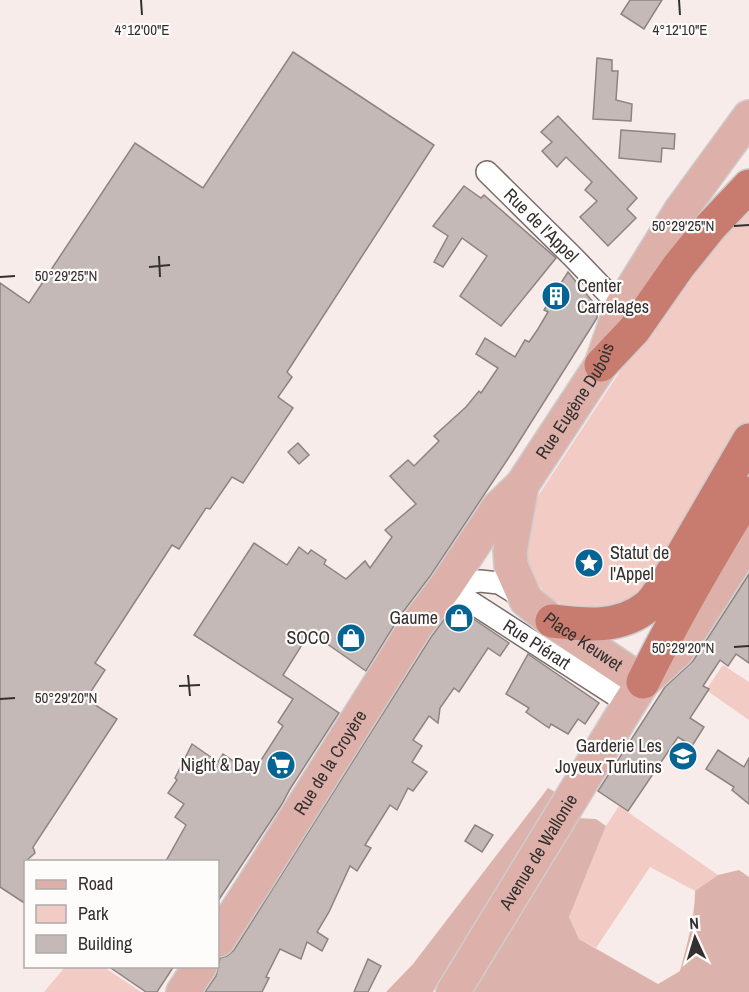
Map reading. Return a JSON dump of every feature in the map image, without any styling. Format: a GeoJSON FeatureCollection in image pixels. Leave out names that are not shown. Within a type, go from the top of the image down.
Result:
{"type":"FeatureCollection","features":[{"type":"Feature","properties":{"kind":"highway"},"geometry":{"type":"LineString","coordinates":[[601,365],[634,330],[678,267],[711,226],[749,186]]}},
{"type":"Feature","properties":{"kind":"highway"},"geometry":{"type":"LineString","coordinates":[[552,621],[600,625],[632,616],[649,605],[666,583],[749,440]]}},
{"type":"Feature","properties":{"kind":"highway"},"geometry":{"type":"LineString","coordinates":[[636,693],[710,557],[749,493]]}},
{"type":"Feature","properties":{"kind":"main road","name":"Rue Eugène Dubois"},"geometry":{"type":"LineString","coordinates":[[446,586],[498,508],[522,485],[601,365],[621,307],[681,210],[749,117]]}},
{"type":"Feature","properties":{"kind":"main road","name":"Place Keuwet"},"geometry":{"type":"LineString","coordinates":[[522,485],[510,551],[511,566],[526,600],[636,693]]}},
{"type":"Feature","properties":{"kind":"main road","name":"Avenue de Wallonie"},"geometry":{"type":"LineString","coordinates":[[453,992],[636,693],[677,651],[749,539]]}},
{"type":"Feature","properties":{"kind":"main road","name":"Rue de la Croyère"},"geometry":{"type":"LineString","coordinates":[[219,938],[416,626],[446,586]]}},
{"type":"Feature","properties":{"kind":"main road"},"geometry":{"type":"LineString","coordinates":[[183,992],[199,968]]}},
{"type":"Feature","properties":{"kind":"street","name":"Rue de l'Appel"},"geometry":{"type":"LineString","coordinates":[[487,172],[621,307]]}},
{"type":"Feature","properties":{"kind":"street","name":"Place Keuwet"},"geometry":{"type":"LineString","coordinates":[[446,586],[480,581],[500,583],[526,600]]}},
{"type":"Feature","properties":{"kind":"street","name":"Rue Piérart"},"geometry":{"type":"LineString","coordinates":[[446,586],[636,693]]}},
{"type":"Feature","properties":{"kind":"green space"},"geometry":{"type":"Polygon","coordinates":[[[749,205],[749,425],[641,596],[613,610],[584,613],[563,605],[547,596],[533,577],[525,554],[532,505],[669,297],[749,205]]]}},
{"type":"Feature","properties":{"kind":"green space"},"geometry":{"type":"Polygon","coordinates":[[[723,665],[749,682],[749,720],[706,690],[723,665]]]}},
{"type":"Feature","properties":{"kind":"green space"},"geometry":{"type":"Polygon","coordinates":[[[619,806],[718,875],[695,891],[650,867],[596,948],[579,939],[569,917],[606,826],[619,806]]]}},
{"type":"Feature","properties":{"kind":"green space"},"geometry":{"type":"Polygon","coordinates":[[[64,968],[105,968],[141,992],[44,992],[64,968]]]}},
{"type":"Feature","properties":{"kind":"shaded area"},"geometry":{"type":"Polygon","coordinates":[[[548,788],[557,793],[433,992],[386,992],[413,964],[548,788]]]}},
{"type":"Feature","properties":{"kind":"shaded area"},"geometry":{"type":"Polygon","coordinates":[[[575,818],[596,819],[606,826],[569,917],[579,939],[658,984],[680,971],[692,921],[695,891],[718,875],[739,870],[749,877],[749,992],[473,992],[575,818]]]}},
{"type":"Feature","properties":{"kind":"building"},"geometry":{"type":"Polygon","coordinates":[[[630,0],[662,0],[644,29],[621,14],[630,0]]]}},
{"type":"Feature","properties":{"kind":"building"},"geometry":{"type":"Polygon","coordinates":[[[293,52],[434,145],[287,372],[292,377],[278,397],[293,408],[243,483],[232,477],[210,509],[206,508],[179,549],[172,545],[95,663],[105,670],[86,699],[117,719],[33,847],[35,853],[24,860],[24,903],[0,887],[0,283],[29,303],[135,143],[203,188],[293,52]]]}},
{"type":"Feature","properties":{"kind":"building"},"geometry":{"type":"Polygon","coordinates":[[[597,58],[612,60],[612,71],[618,71],[616,100],[632,104],[631,121],[593,119],[597,58]]]}},
{"type":"Feature","properties":{"kind":"building"},"geometry":{"type":"Polygon","coordinates":[[[558,116],[637,198],[627,209],[636,218],[608,246],[580,217],[597,201],[585,190],[592,182],[566,157],[557,167],[542,151],[552,142],[541,132],[558,116]]]}},
{"type":"Feature","properties":{"kind":"building"},"geometry":{"type":"Polygon","coordinates":[[[621,130],[675,134],[674,149],[662,148],[661,162],[619,158],[621,130]]]}},
{"type":"Feature","properties":{"kind":"building"},"geometry":{"type":"Polygon","coordinates":[[[464,186],[481,198],[484,195],[556,258],[501,326],[460,296],[487,256],[462,238],[443,267],[434,262],[448,236],[433,226],[464,186]]]}},
{"type":"Feature","properties":{"kind":"building"},"geometry":{"type":"Polygon","coordinates":[[[568,272],[598,308],[597,318],[513,451],[431,575],[400,616],[366,671],[310,632],[283,675],[339,713],[219,899],[219,860],[167,860],[186,825],[175,817],[184,804],[168,793],[177,780],[175,778],[192,744],[218,762],[223,754],[245,769],[249,763],[256,768],[283,726],[278,722],[293,699],[194,635],[254,543],[287,565],[299,547],[308,554],[311,550],[326,560],[324,564],[346,579],[365,561],[370,568],[392,537],[385,530],[416,504],[390,476],[408,460],[414,466],[439,441],[434,436],[466,407],[479,391],[481,393],[498,368],[476,354],[485,338],[515,357],[525,340],[529,342],[538,329],[548,312],[544,310],[568,272]]]}},
{"type":"Feature","properties":{"kind":"building"},"geometry":{"type":"Polygon","coordinates":[[[298,443],[309,455],[299,464],[288,452],[298,443]]]}},
{"type":"Feature","properties":{"kind":"building"},"geometry":{"type":"Polygon","coordinates":[[[749,574],[749,663],[736,654],[728,666],[720,660],[703,686],[709,689],[690,718],[704,727],[692,746],[678,737],[628,811],[598,791],[665,687],[693,661],[749,574]]]}},
{"type":"Feature","properties":{"kind":"building"},"geometry":{"type":"Polygon","coordinates":[[[454,606],[509,643],[500,656],[488,648],[459,692],[454,688],[440,708],[438,723],[429,716],[413,740],[422,746],[412,762],[427,772],[413,791],[408,788],[397,810],[390,805],[365,845],[371,848],[357,871],[350,866],[317,932],[328,939],[322,951],[307,942],[301,959],[280,949],[266,977],[269,978],[262,992],[205,992],[216,976],[220,958],[234,950],[431,637],[454,606]]]}},
{"type":"Feature","properties":{"kind":"building"},"geometry":{"type":"Polygon","coordinates":[[[528,654],[599,703],[585,724],[578,719],[568,734],[551,724],[549,728],[526,712],[529,708],[506,694],[528,654]]]}},
{"type":"Feature","properties":{"kind":"building"},"geometry":{"type":"Polygon","coordinates":[[[718,750],[744,767],[749,758],[749,804],[732,790],[734,787],[706,769],[718,750]]]}},
{"type":"Feature","properties":{"kind":"building"},"geometry":{"type":"Polygon","coordinates":[[[475,825],[493,835],[482,852],[465,841],[475,825]]]}},
{"type":"Feature","properties":{"kind":"building"},"geometry":{"type":"Polygon","coordinates":[[[368,959],[381,966],[368,992],[354,992],[368,959]]]}},
{"type":"Feature","properties":{"kind":"building"},"geometry":{"type":"Polygon","coordinates":[[[111,968],[173,968],[157,992],[146,992],[111,968]]]}},
{"type":"Feature","properties":{"kind":"place","name":"Center Carrelages"},"geometry":{"type":"Point","coordinates":[556,296]}},
{"type":"Feature","properties":{"kind":"place","name":"Statut de l'Appel"},"geometry":{"type":"Point","coordinates":[589,563]}},
{"type":"Feature","properties":{"kind":"place","name":"Gaume"},"geometry":{"type":"Point","coordinates":[459,618]}},
{"type":"Feature","properties":{"kind":"place","name":"SOCO"},"geometry":{"type":"Point","coordinates":[351,638]}},
{"type":"Feature","properties":{"kind":"place","name":"Garderie Les Joyeux Turlutins"},"geometry":{"type":"Point","coordinates":[683,756]}},
{"type":"Feature","properties":{"kind":"place","name":"Night & Day"},"geometry":{"type":"Point","coordinates":[281,765]}}]}
